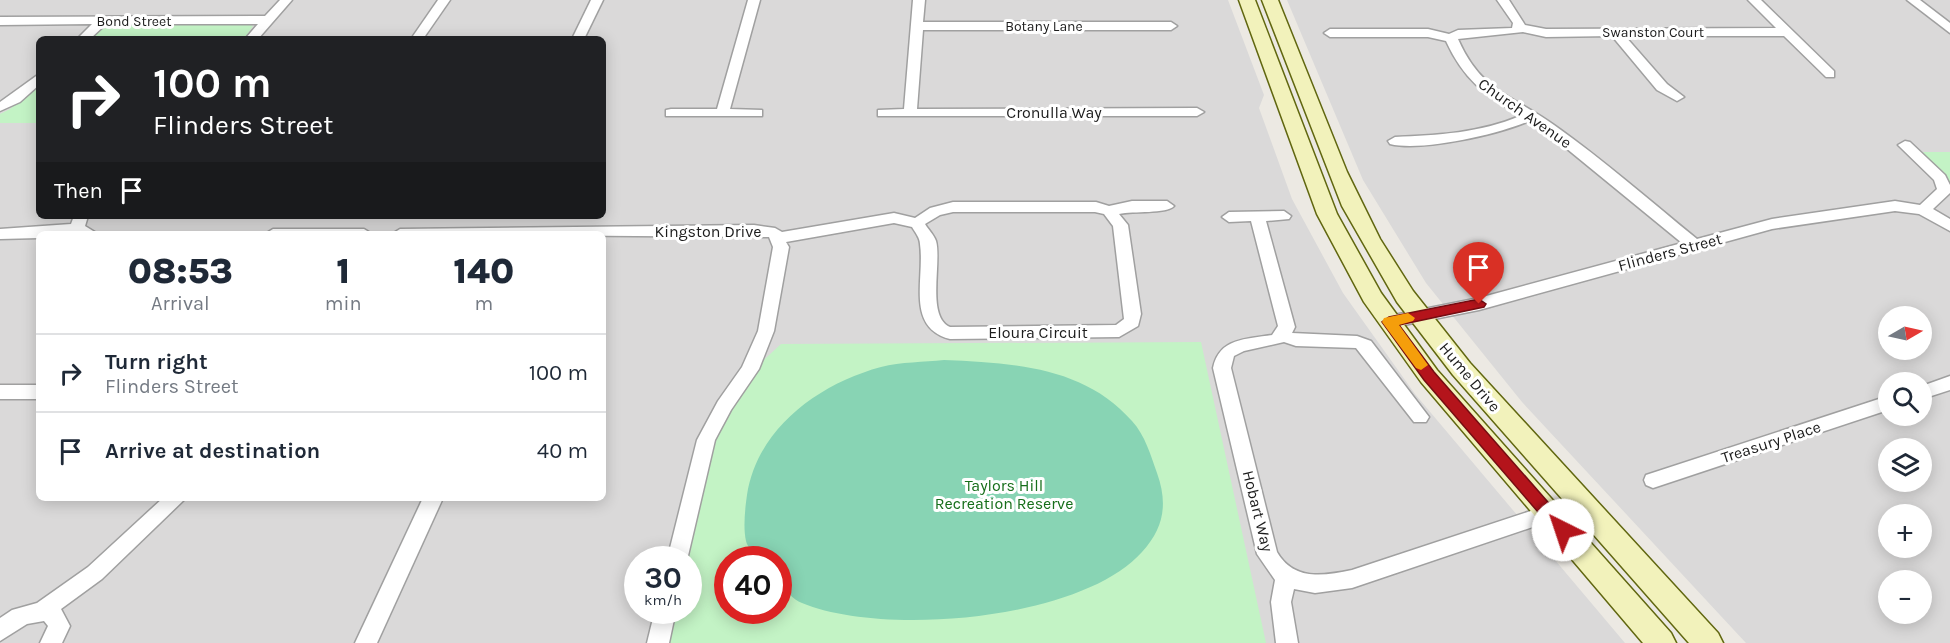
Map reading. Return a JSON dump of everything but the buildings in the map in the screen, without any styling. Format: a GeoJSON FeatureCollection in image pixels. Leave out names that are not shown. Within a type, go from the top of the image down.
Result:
{"type":"FeatureCollection","features":[{"type":"Feature","properties":{"kind":"street"},"geometry":{"type":"LineString","coordinates":[[253,36],[286,0]]}},
{"type":"Feature","properties":{"kind":"street"},"geometry":{"type":"LineString","coordinates":[[419,36],[444,0]]}},
{"type":"Feature","properties":{"kind":"street"},"geometry":{"type":"LineString","coordinates":[[579,36],[597,0]]}},
{"type":"Feature","properties":{"kind":"street"},"geometry":{"type":"LineString","coordinates":[[722,113],[754,0]]}},
{"type":"Feature","properties":{"kind":"street"},"geometry":{"type":"LineString","coordinates":[[910,112],[919,0]]}},
{"type":"Feature","properties":{"kind":"street","name":"Hume Drive"},"geometry":{"type":"LineString","coordinates":[[1247,0],[1337,235],[1389,322],[1429,376],[1661,643]]}},
{"type":"Feature","properties":{"kind":"street","name":"Hume Drive"},"geometry":{"type":"LineString","coordinates":[[1270,0],[1362,226],[1419,316],[1496,407],[1708,643]]}},
{"type":"Feature","properties":{"kind":"street"},"geometry":{"type":"LineString","coordinates":[[1330,33],[1428,33],[1451,38],[1458,34],[1507,33],[1521,28],[1503,0]]}},
{"type":"Feature","properties":{"kind":"street"},"geometry":{"type":"LineString","coordinates":[[1754,0],[1830,74]]}},
{"type":"Feature","properties":{"kind":"street"},"geometry":{"type":"LineString","coordinates":[[1913,0],[1950,29]]}},
{"type":"Feature","properties":{"kind":"street"},"geometry":{"type":"LineString","coordinates":[[1931,14],[1950,14]]}},
{"type":"Feature","properties":{"kind":"street","name":"Bond Street"},"geometry":{"type":"LineString","coordinates":[[0,21],[267,21]]}},
{"type":"Feature","properties":{"kind":"street"},"geometry":{"type":"LineString","coordinates":[[86,36],[103,21]]}},
{"type":"Feature","properties":{"kind":"street","name":"Botany Lane"},"geometry":{"type":"LineString","coordinates":[[917,26],[1171,26]]}},
{"type":"Feature","properties":{"kind":"street","name":"Swanston Court"},"geometry":{"type":"LineString","coordinates":[[1521,28],[1546,33],[1786,32]]}},
{"type":"Feature","properties":{"kind":"street"},"geometry":{"type":"LineString","coordinates":[[1615,32],[1662,87],[1677,97]]}},
{"type":"Feature","properties":{"kind":"street","name":"Church Avenue"},"geometry":{"type":"LineString","coordinates":[[1451,38],[1461,60],[1474,78],[1494,95],[1549,127],[1694,245]]}},
{"type":"Feature","properties":{"kind":"street"},"geometry":{"type":"LineString","coordinates":[[0,107],[15,99],[36,81]]}},
{"type":"Feature","properties":{"kind":"street","name":"Cronulla Way"},"geometry":{"type":"LineString","coordinates":[[883,113],[1197,112]]}},
{"type":"Feature","properties":{"kind":"street"},"geometry":{"type":"LineString","coordinates":[[671,113],[757,113]]}},
{"type":"Feature","properties":{"kind":"street"},"geometry":{"type":"LineString","coordinates":[[1395,141],[1454,138],[1508,127],[1530,116]]}},
{"type":"Feature","properties":{"kind":"street"},"geometry":{"type":"LineString","coordinates":[[1905,145],[1940,178],[1944,190],[1923,210]]}},
{"type":"Feature","properties":{"kind":"street"},"geometry":{"type":"LineString","coordinates":[[779,238],[810,230],[894,218],[917,223],[934,211],[953,207],[1096,207],[1109,211],[1132,206],[1167,206]]}},
{"type":"Feature","properties":{"kind":"street","name":"Flinders Street"},"geometry":{"type":"LineString","coordinates":[[1389,322],[1479,304],[1772,224],[1896,206],[1923,210],[1950,226]]}},
{"type":"Feature","properties":{"kind":"street","name":"Eloura Circuit"},"geometry":{"type":"LineString","coordinates":[[917,223],[928,241],[930,314],[933,325],[939,330],[950,333],[1119,331],[1132,322],[1133,314],[1120,225],[1109,211]]}},
{"type":"Feature","properties":{"kind":"street"},"geometry":{"type":"LineString","coordinates":[[1229,217],[1284,216]]}},
{"type":"Feature","properties":{"kind":"street"},"geometry":{"type":"LineString","coordinates":[[1257,217],[1287,327],[1283,336],[1296,340],[1365,345],[1420,417]]}},
{"type":"Feature","properties":{"kind":"street"},"geometry":{"type":"LineString","coordinates":[[0,246],[6,234],[83,226]]}},
{"type":"Feature","properties":{"kind":"street","name":"Kingston Drive"},"geometry":{"type":"LineString","coordinates":[[606,232],[754,230],[775,233],[779,238],[781,247],[766,331],[750,369],[724,406],[706,440],[680,546]]}},
{"type":"Feature","properties":{"kind":"street","name":"Hobart Way"},"geometry":{"type":"LineString","coordinates":[[1283,336],[1277,340],[1232,347],[1226,353],[1222,368],[1267,554],[1273,568],[1286,577]]}},
{"type":"Feature","properties":{"kind":"street"},"geometry":{"type":"LineString","coordinates":[[1932,389],[1950,383]]}},
{"type":"Feature","properties":{"kind":"street"},"geometry":{"type":"LineString","coordinates":[[0,392],[36,392]]}},
{"type":"Feature","properties":{"kind":"street","name":"Treasury Place"},"geometry":{"type":"LineString","coordinates":[[1653,480],[1878,406]]}},
{"type":"Feature","properties":{"kind":"street"},"geometry":{"type":"LineString","coordinates":[[5,623],[54,630],[95,573],[173,501]]}},
{"type":"Feature","properties":{"kind":"street"},"geometry":{"type":"LineString","coordinates":[[366,643],[432,501]]}},
{"type":"Feature","properties":{"kind":"street"},"geometry":{"type":"LineString","coordinates":[[1287,643],[1281,602],[1286,577],[1302,583],[1323,585],[1352,579],[1582,502]]}},
{"type":"Feature","properties":{"kind":"street"},"geometry":{"type":"LineString","coordinates":[[658,643],[663,624]]}},
{"type":"Feature","properties":{"kind":"shaded area"},"geometry":{"type":"Polygon","coordinates":[[[0,0],[1228,0],[1264,95],[1259,108],[1292,199],[1343,293],[1415,394],[1625,643],[0,643],[0,0]]]}},
{"type":"Feature","properties":{"kind":"shaded area"},"geometry":{"type":"Polygon","coordinates":[[[1287,0],[1950,0],[1950,643],[1746,643],[1522,402],[1426,283],[1363,180],[1287,0]]]}},
{"type":"Feature","properties":{"kind":"green space"},"geometry":{"type":"Polygon","coordinates":[[[245,23],[253,26],[246,36],[91,36],[97,31],[118,24],[245,23]]]}},
{"type":"Feature","properties":{"kind":"green space"},"geometry":{"type":"Polygon","coordinates":[[[36,86],[36,123],[0,123],[0,114],[10,109],[36,86]]]}},
{"type":"Feature","properties":{"kind":"green space"},"geometry":{"type":"Polygon","coordinates":[[[1923,152],[1950,152],[1950,187],[1923,152]]]}},
{"type":"Feature","properties":{"kind":"green space","name":"Taylors Hill Recreation Reserve"},"geometry":{"type":"Polygon","coordinates":[[[1201,342],[1266,643],[665,643],[669,624],[702,624],[702,546],[685,546],[713,439],[754,369],[781,344],[1201,342]]]}},
{"type":"Feature","properties":{"kind":"green space"},"geometry":{"type":"Polygon","coordinates":[[[944,360],[1021,366],[1069,378],[1113,403],[1141,433],[1160,484],[1162,515],[1149,543],[1142,552],[1113,575],[1075,593],[1029,607],[980,616],[929,620],[881,619],[837,613],[799,602],[792,596],[792,546],[748,546],[746,541],[745,512],[753,471],[763,450],[777,430],[814,398],[858,375],[881,367],[944,360]]]}},
{"type":"Feature","properties":{"kind":"slow traffic"},"geometry":{"type":"LineString","coordinates":[[1408,318],[1389,322],[1421,365]]}},
{"type":"Feature","properties":{"kind":"route"},"geometry":{"type":"LineString","coordinates":[[1479,304],[1389,322],[1429,376],[1563,530]]}}]}
